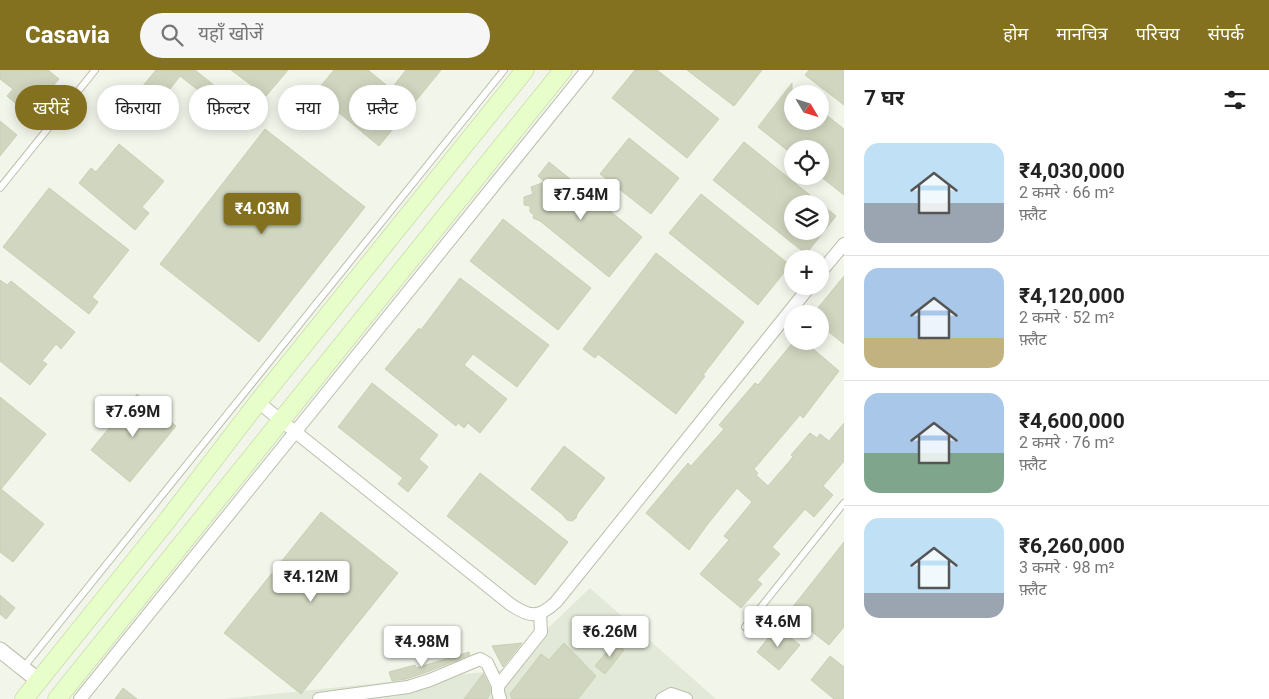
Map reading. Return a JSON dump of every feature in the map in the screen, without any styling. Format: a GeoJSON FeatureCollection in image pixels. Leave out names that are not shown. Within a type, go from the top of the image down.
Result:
{"type":"FeatureCollection","features":[{"type":"Feature","properties":{"kind":"main road"},"geometry":{"type":"LineString","coordinates":[[24,699],[166,522],[258,402],[525,70]]}},
{"type":"Feature","properties":{"kind":"main road"},"geometry":{"type":"LineString","coordinates":[[57,699],[289,426],[564,70]]}},
{"type":"Feature","properties":{"kind":"street"},"geometry":{"type":"LineString","coordinates":[[80,699],[289,426],[587,70]]}},
{"type":"Feature","properties":{"kind":"street"},"geometry":{"type":"LineString","coordinates":[[829,262],[844,244]]}},
{"type":"Feature","properties":{"kind":"street"},"geometry":{"type":"LineString","coordinates":[[258,402],[510,604],[522,612],[534,615],[540,614],[556,602],[803,295]]}},
{"type":"Feature","properties":{"kind":"street"},"geometry":{"type":"LineString","coordinates":[[498,695],[540,632],[540,614]]}},
{"type":"Feature","properties":{"kind":"street"},"geometry":{"type":"LineString","coordinates":[[0,650],[39,681]]}},
{"type":"Feature","properties":{"kind":"street"},"geometry":{"type":"LineString","coordinates":[[319,699],[408,687],[480,659],[487,663],[498,695]]}},
{"type":"Feature","properties":{"kind":"street"},"geometry":{"type":"LineString","coordinates":[[662,699],[671,694],[686,699]]}},
{"type":"Feature","properties":{"kind":"lane"},"geometry":{"type":"LineString","coordinates":[[23,668],[504,70]]}},
{"type":"Feature","properties":{"kind":"lane"},"geometry":{"type":"LineString","coordinates":[[0,188],[93,71]]}},
{"type":"Feature","properties":{"kind":"lane"},"geometry":{"type":"LineString","coordinates":[[745,627],[844,502]]}},
{"type":"Feature","properties":{"kind":"shaded area"},"geometry":{"type":"Polygon","coordinates":[[[590,588],[716,699],[225,699],[504,670],[590,588]]]}},
{"type":"Feature","properties":{"kind":"building"},"geometry":{"type":"Polygon","coordinates":[[[0,70],[48,70],[59,79],[54,85],[15,85],[15,103],[7,96],[13,89],[0,79],[0,70]]]}},
{"type":"Feature","properties":{"kind":"building"},"geometry":{"type":"Polygon","coordinates":[[[156,70],[195,70],[214,85],[192,85],[180,76],[173,85],[144,85],[156,70]]]}},
{"type":"Feature","properties":{"kind":"building"},"geometry":{"type":"Polygon","coordinates":[[[231,70],[288,70],[268,94],[268,85],[251,85],[231,70]]]}},
{"type":"Feature","properties":{"kind":"building"},"geometry":{"type":"Polygon","coordinates":[[[334,70],[368,70],[386,85],[349,85],[349,121],[339,113],[339,85],[322,85],[334,70]]]}},
{"type":"Feature","properties":{"kind":"building"},"geometry":{"type":"Polygon","coordinates":[[[406,70],[441,70],[416,101],[416,85],[394,85],[406,70]]]}},
{"type":"Feature","properties":{"kind":"building"},"geometry":{"type":"Polygon","coordinates":[[[635,70],[657,70],[719,119],[687,158],[612,98],[635,70]]]}},
{"type":"Feature","properties":{"kind":"building"},"geometry":{"type":"Polygon","coordinates":[[[687,70],[762,70],[734,106],[687,70]]]}},
{"type":"Feature","properties":{"kind":"building"},"geometry":{"type":"Polygon","coordinates":[[[809,70],[844,70],[844,105],[829,93],[829,85],[818,85],[805,75],[809,70]]]}},
{"type":"Feature","properties":{"kind":"building"},"geometry":{"type":"Polygon","coordinates":[[[784,93],[784,130],[829,130],[829,117],[844,129],[844,195],[829,183],[829,140],[784,140],[784,148],[758,127],[784,93]]]}},
{"type":"Feature","properties":{"kind":"building"},"geometry":{"type":"Polygon","coordinates":[[[0,121],[17,135],[0,156],[0,121]]]}},
{"type":"Feature","properties":{"kind":"building"},"geometry":{"type":"Polygon","coordinates":[[[264,130],[365,207],[259,342],[160,264],[264,130]]]}},
{"type":"Feature","properties":{"kind":"building"},"geometry":{"type":"Polygon","coordinates":[[[360,130],[392,130],[379,146],[360,130]]]}},
{"type":"Feature","properties":{"kind":"building"},"geometry":{"type":"Polygon","coordinates":[[[629,138],[679,178],[651,214],[600,174],[629,138]]]}},
{"type":"Feature","properties":{"kind":"building"},"geometry":{"type":"Polygon","coordinates":[[[744,142],[784,174],[784,185],[797,185],[810,195],[784,195],[784,236],[713,180],[744,142]]]}},
{"type":"Feature","properties":{"kind":"building"},"geometry":{"type":"Polygon","coordinates":[[[119,144],[164,181],[142,207],[149,213],[135,230],[79,183],[91,168],[96,172],[119,144]]]}},
{"type":"Feature","properties":{"kind":"building"},"geometry":{"type":"Polygon","coordinates":[[[549,162],[642,237],[609,277],[540,221],[533,218],[534,215],[530,212],[530,206],[524,205],[524,197],[533,194],[531,187],[545,182],[538,176],[549,162]]]}},
{"type":"Feature","properties":{"kind":"building"},"geometry":{"type":"Polygon","coordinates":[[[49,188],[129,250],[92,297],[98,302],[89,314],[3,247],[49,188]]]}},
{"type":"Feature","properties":{"kind":"building"},"geometry":{"type":"Polygon","coordinates":[[[701,194],[784,260],[784,272],[758,305],[669,233],[701,194]]]}},
{"type":"Feature","properties":{"kind":"building"},"geometry":{"type":"Polygon","coordinates":[[[829,210],[836,216],[829,225],[829,210]]]}},
{"type":"Feature","properties":{"kind":"building"},"geometry":{"type":"Polygon","coordinates":[[[503,219],[591,288],[558,330],[470,261],[503,219]]]}},
{"type":"Feature","properties":{"kind":"building"},"geometry":{"type":"Polygon","coordinates":[[[788,240],[817,240],[809,250],[801,250],[788,240]]]}},
{"type":"Feature","properties":{"kind":"building"},"geometry":{"type":"Polygon","coordinates":[[[656,253],[744,322],[676,414],[598,354],[595,358],[583,349],[656,253]]]}},
{"type":"Feature","properties":{"kind":"building"},"geometry":{"type":"Polygon","coordinates":[[[844,276],[844,344],[829,332],[829,305],[820,305],[844,276]]]}},
{"type":"Feature","properties":{"kind":"building"},"geometry":{"type":"Polygon","coordinates":[[[460,278],[549,345],[517,387],[473,354],[464,365],[507,399],[480,433],[468,423],[464,428],[458,423],[456,426],[385,369],[419,328],[421,330],[460,278]]]}},
{"type":"Feature","properties":{"kind":"building"},"geometry":{"type":"Polygon","coordinates":[[[0,280],[7,285],[11,281],[75,332],[61,349],[56,344],[42,361],[47,364],[30,385],[0,361],[0,280]]]}},
{"type":"Feature","properties":{"kind":"building"},"geometry":{"type":"Polygon","coordinates":[[[787,350],[814,350],[839,371],[803,418],[800,415],[754,469],[758,473],[756,475],[768,486],[793,457],[791,455],[810,433],[817,438],[820,434],[829,441],[844,423],[844,461],[823,486],[833,495],[814,517],[805,509],[772,547],[780,554],[757,580],[762,584],[741,608],[700,574],[729,540],[724,536],[752,502],[737,488],[689,550],[646,513],[688,463],[691,466],[724,429],[719,425],[755,383],[758,385],[787,350]]]}},
{"type":"Feature","properties":{"kind":"building"},"geometry":{"type":"Polygon","coordinates":[[[372,383],[438,435],[419,459],[428,467],[408,492],[398,484],[403,478],[338,427],[372,383]]]}},
{"type":"Feature","properties":{"kind":"building"},"geometry":{"type":"Polygon","coordinates":[[[137,394],[176,426],[130,482],[91,450],[137,394]]]}},
{"type":"Feature","properties":{"kind":"building"},"geometry":{"type":"Polygon","coordinates":[[[0,397],[46,434],[1,489],[44,524],[13,562],[0,552],[0,397]]]}},
{"type":"Feature","properties":{"kind":"building"},"geometry":{"type":"Polygon","coordinates":[[[564,446],[605,478],[572,521],[567,520],[531,489],[564,446]]]}},
{"type":"Feature","properties":{"kind":"building"},"geometry":{"type":"Polygon","coordinates":[[[480,473],[568,542],[535,585],[447,516],[480,473]]]}},
{"type":"Feature","properties":{"kind":"building"},"geometry":{"type":"Polygon","coordinates":[[[321,512],[398,573],[301,694],[224,633],[321,512]]]}},
{"type":"Feature","properties":{"kind":"building"},"geometry":{"type":"Polygon","coordinates":[[[844,542],[844,627],[829,645],[788,613],[844,542]]]}},
{"type":"Feature","properties":{"kind":"building"},"geometry":{"type":"Polygon","coordinates":[[[0,595],[15,608],[6,619],[0,614],[0,595]]]}},
{"type":"Feature","properties":{"kind":"building"},"geometry":{"type":"Polygon","coordinates":[[[777,627],[800,645],[779,670],[757,652],[777,627]]]}},
{"type":"Feature","properties":{"kind":"building"},"geometry":{"type":"Polygon","coordinates":[[[615,642],[624,650],[605,674],[595,666],[615,642]]]}},
{"type":"Feature","properties":{"kind":"building"},"geometry":{"type":"Polygon","coordinates":[[[522,643],[503,667],[492,646],[522,643]]]}},
{"type":"Feature","properties":{"kind":"building"},"geometry":{"type":"Polygon","coordinates":[[[564,643],[596,676],[578,699],[512,699],[510,694],[541,654],[549,660],[564,643]]]}},
{"type":"Feature","properties":{"kind":"building"},"geometry":{"type":"Polygon","coordinates":[[[469,652],[470,655],[406,679],[392,681],[389,672],[415,665],[416,668],[469,652]]]}},
{"type":"Feature","properties":{"kind":"building"},"geometry":{"type":"Polygon","coordinates":[[[830,656],[844,667],[844,699],[834,699],[811,680],[830,656]]]}},
{"type":"Feature","properties":{"kind":"building"},"geometry":{"type":"Polygon","coordinates":[[[483,674],[490,688],[490,694],[487,699],[464,699],[483,674]]]}},
{"type":"Feature","properties":{"kind":"building"},"geometry":{"type":"Polygon","coordinates":[[[123,688],[137,699],[115,699],[123,688]]]}}]}
